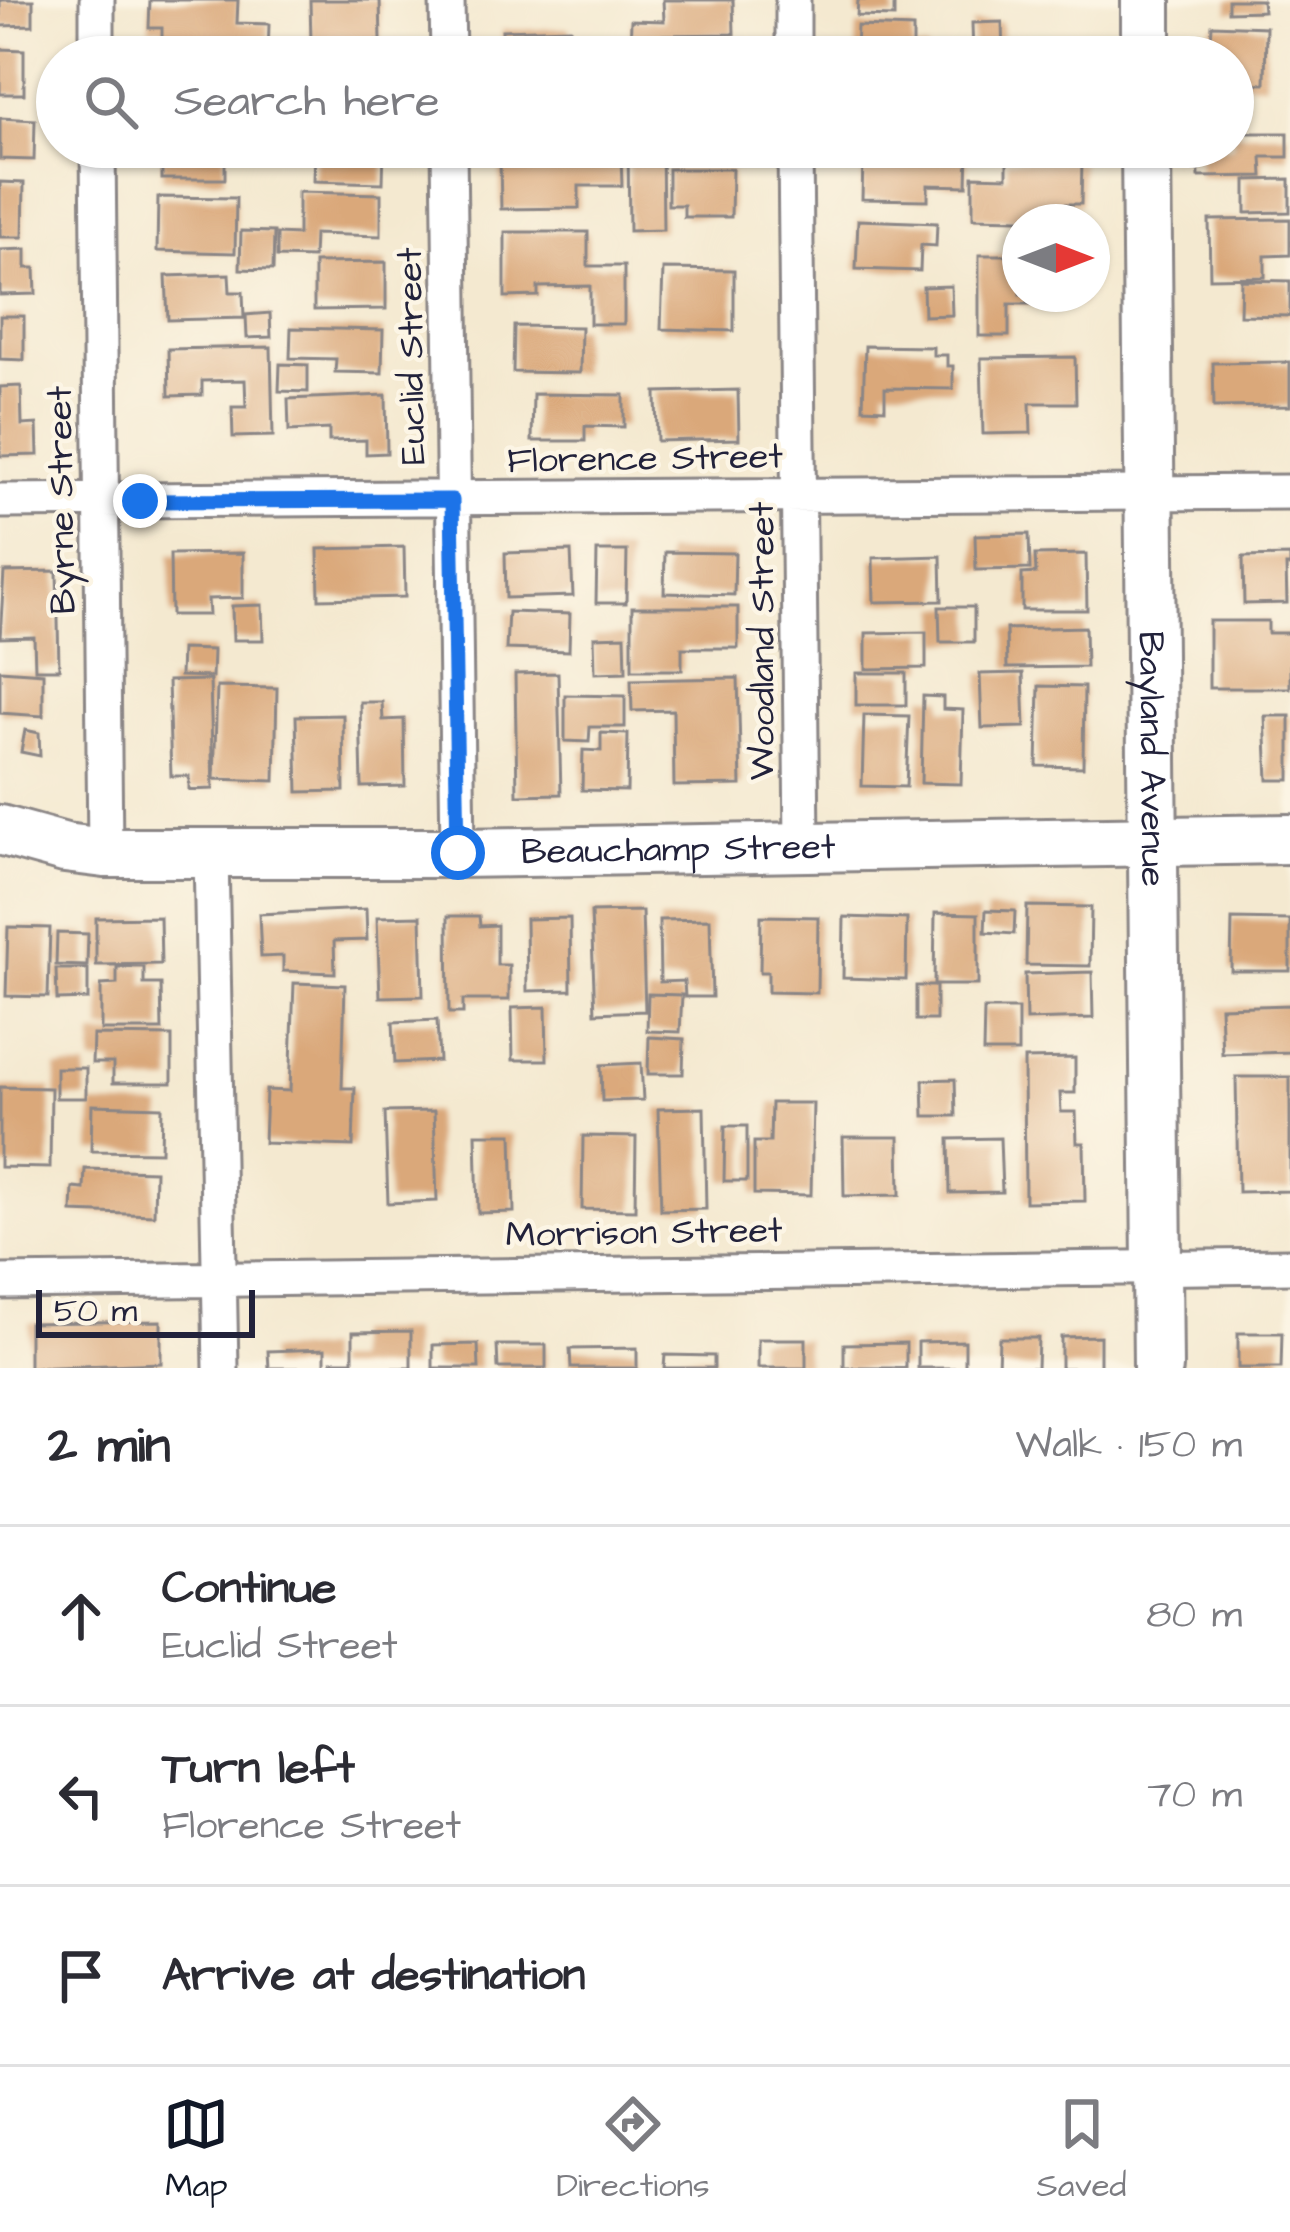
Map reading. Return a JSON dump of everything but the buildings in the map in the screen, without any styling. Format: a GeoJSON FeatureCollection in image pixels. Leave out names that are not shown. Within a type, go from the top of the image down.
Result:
{"type":"FeatureCollection","features":[{"type":"Feature","properties":{"kind":"street"},"geometry":{"type":"LineString","coordinates":[[97,0],[98,36]]}},
{"type":"Feature","properties":{"kind":"street"},"geometry":{"type":"LineString","coordinates":[[447,0],[448,36]]}},
{"type":"Feature","properties":{"kind":"street"},"geometry":{"type":"LineString","coordinates":[[793,0],[794,36]]}},
{"type":"Feature","properties":{"kind":"street"},"geometry":{"type":"LineString","coordinates":[[1146,0],[1146,36]]}},
{"type":"Feature","properties":{"kind":"street","name":"Byrne Street"},"geometry":{"type":"LineString","coordinates":[[98,168],[105,853]]}},
{"type":"Feature","properties":{"kind":"street","name":"Euclid Street"},"geometry":{"type":"LineString","coordinates":[[448,168],[458,853]]}},
{"type":"Feature","properties":{"kind":"street","name":"Woodland Street"},"geometry":{"type":"LineString","coordinates":[[795,168],[802,845]]}},
{"type":"Feature","properties":{"kind":"street","name":"Bayland Avenue"},"geometry":{"type":"LineString","coordinates":[[1147,168],[1158,1368]]}},
{"type":"Feature","properties":{"kind":"street","name":"Florence Street"},"geometry":{"type":"LineString","coordinates":[[0,501],[1290,492]]}},
{"type":"Feature","properties":{"kind":"street","name":"Beauchamp Street"},"geometry":{"type":"LineString","coordinates":[[0,830],[65,848],[105,853],[211,854],[1290,839]]}},
{"type":"Feature","properties":{"kind":"street"},"geometry":{"type":"LineString","coordinates":[[211,854],[221,1368]]}},
{"type":"Feature","properties":{"kind":"street","name":"Morrison Street"},"geometry":{"type":"LineString","coordinates":[[0,1282],[1290,1266]]}},
{"type":"Feature","properties":{"kind":"route"},"geometry":{"type":"LineString","coordinates":[[140,501],[452,500],[458,853]]}}]}
